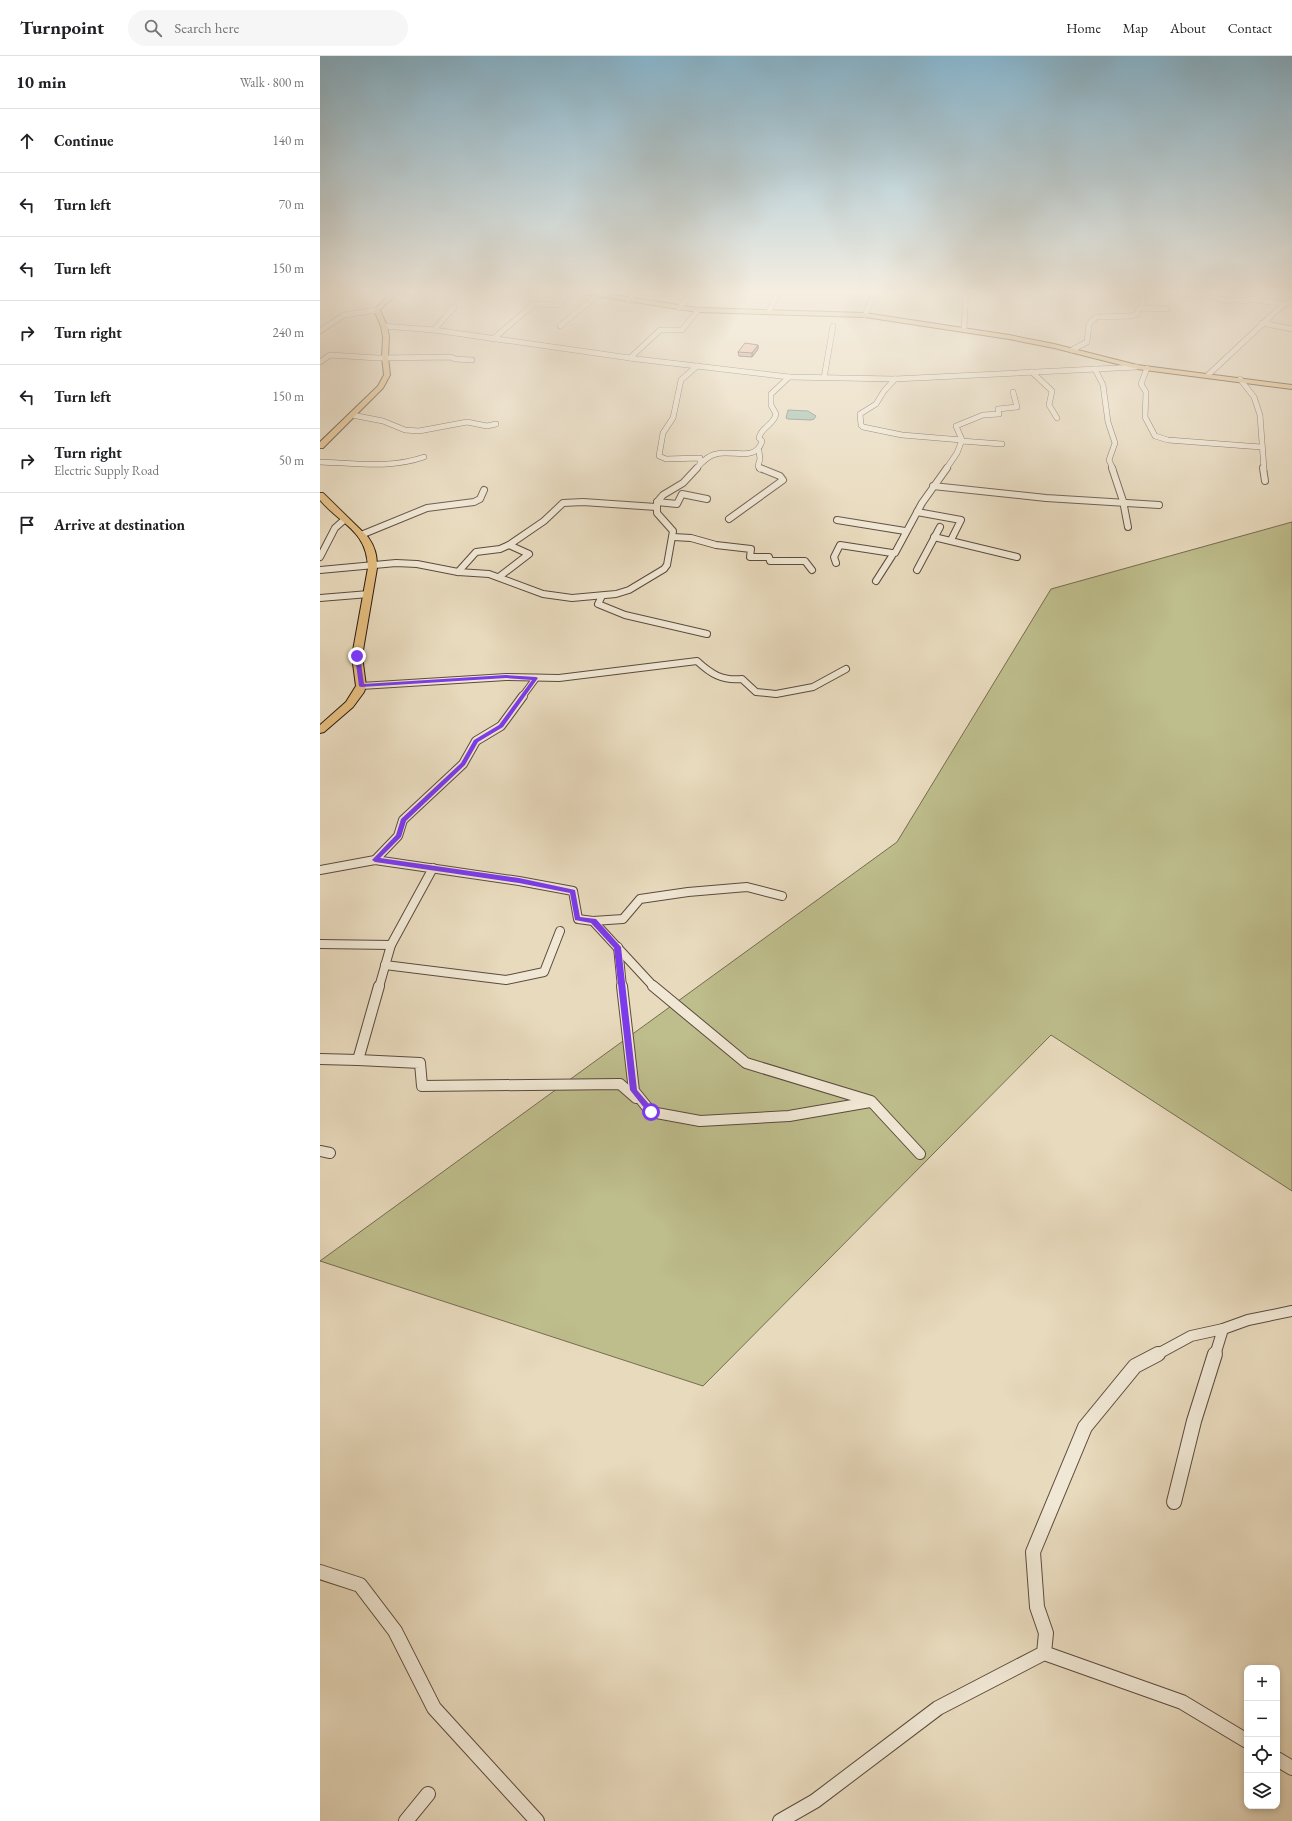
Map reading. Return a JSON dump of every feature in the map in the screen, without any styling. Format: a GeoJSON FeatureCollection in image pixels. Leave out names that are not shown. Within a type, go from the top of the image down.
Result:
{"type":"FeatureCollection","features":[{"type":"Feature","properties":{"kind":"main road"},"geometry":{"type":"LineString","coordinates":[[320,446],[381,387],[386,375],[386,371]]}},
{"type":"Feature","properties":{"kind":"main road"},"geometry":{"type":"LineString","coordinates":[[1176,371],[1292,387]]}},
{"type":"Feature","properties":{"kind":"main road"},"geometry":{"type":"LineString","coordinates":[[320,495],[328,506],[361,535],[370,546],[373,557],[369,594],[357,656],[361,686],[349,706],[320,730]]}},
{"type":"Feature","properties":{"kind":"street"},"geometry":{"type":"LineString","coordinates":[[691,371],[681,380],[673,418],[663,433],[659,456],[666,459],[700,458],[700,463]]}},
{"type":"Feature","properties":{"kind":"street"},"geometry":{"type":"LineString","coordinates":[[742,371],[789,377],[896,379],[1046,371]]}},
{"type":"Feature","properties":{"kind":"street"},"geometry":{"type":"LineString","coordinates":[[824,378],[825,371]]}},
{"type":"Feature","properties":{"kind":"street"},"geometry":{"type":"LineString","coordinates":[[1097,371],[1103,385],[1108,422],[1115,443],[1109,460],[1125,504],[1128,527]]}},
{"type":"Feature","properties":{"kind":"street"},"geometry":{"type":"LineString","coordinates":[[1146,371],[1141,384],[1146,392],[1145,417],[1155,436],[1168,440],[1261,447]]}},
{"type":"Feature","properties":{"kind":"street"},"geometry":{"type":"LineString","coordinates":[[1208,375],[1212,371]]}},
{"type":"Feature","properties":{"kind":"street"},"geometry":{"type":"LineString","coordinates":[[1032,372],[1052,391],[1049,405],[1057,418]]}},
{"type":"Feature","properties":{"kind":"street"},"geometry":{"type":"LineString","coordinates":[[320,570],[372,565],[417,564],[458,572],[489,574],[543,594],[572,598],[602,596],[629,590],[664,569],[667,565],[673,531],[657,514],[656,504],[659,498],[684,482],[696,471],[700,463],[714,454],[751,454],[759,451],[762,448],[762,441],[759,438],[760,432],[775,419],[776,414],[771,405],[771,394],[789,377]]}},
{"type":"Feature","properties":{"kind":"street"},"geometry":{"type":"LineString","coordinates":[[896,379],[884,392],[876,404],[860,414],[861,425],[863,427],[902,435],[1002,444]]}},
{"type":"Feature","properties":{"kind":"street"},"geometry":{"type":"LineString","coordinates":[[1240,379],[1254,397],[1260,415],[1264,481]]}},
{"type":"Feature","properties":{"kind":"street"},"geometry":{"type":"LineString","coordinates":[[876,581],[892,556],[892,553],[895,552],[905,531],[933,486],[954,458],[962,440],[956,426],[983,415],[999,414],[998,409],[1017,407],[1013,392]]}},
{"type":"Feature","properties":{"kind":"street"},"geometry":{"type":"LineString","coordinates":[[352,415],[383,421],[405,430],[419,431],[467,422],[487,426],[496,424]]}},
{"type":"Feature","properties":{"kind":"street"},"geometry":{"type":"LineString","coordinates":[[730,519],[738,510],[784,480],[780,476],[761,470],[758,466],[760,459],[759,451]]}},
{"type":"Feature","properties":{"kind":"street"},"geometry":{"type":"LineString","coordinates":[[320,462],[392,465],[415,461],[424,457]]}},
{"type":"Feature","properties":{"kind":"street"},"geometry":{"type":"LineString","coordinates":[[933,486],[1015,496],[1159,505]]}},
{"type":"Feature","properties":{"kind":"street"},"geometry":{"type":"LineString","coordinates":[[361,535],[426,508],[474,502],[480,499],[484,490]]}},
{"type":"Feature","properties":{"kind":"street"},"geometry":{"type":"LineString","coordinates":[[458,572],[476,552],[500,549],[509,545],[544,521],[564,503],[677,504],[682,494],[707,499]]}},
{"type":"Feature","properties":{"kind":"street"},"geometry":{"type":"LineString","coordinates":[[917,512],[961,520],[951,540]]}},
{"type":"Feature","properties":{"kind":"street"},"geometry":{"type":"LineString","coordinates":[[320,557],[335,528],[344,520]]}},
{"type":"Feature","properties":{"kind":"street"},"geometry":{"type":"LineString","coordinates":[[837,520],[905,531]]}},
{"type":"Feature","properties":{"kind":"street"},"geometry":{"type":"LineString","coordinates":[[917,570],[940,527]]}},
{"type":"Feature","properties":{"kind":"street"},"geometry":{"type":"LineString","coordinates":[[673,537],[691,538],[716,545],[751,549],[750,557],[769,557],[770,561],[805,561],[812,570]]}},
{"type":"Feature","properties":{"kind":"street"},"geometry":{"type":"LineString","coordinates":[[934,537],[1017,556]]}},
{"type":"Feature","properties":{"kind":"street"},"geometry":{"type":"LineString","coordinates":[[499,577],[529,554],[509,545]]}},
{"type":"Feature","properties":{"kind":"street"},"geometry":{"type":"LineString","coordinates":[[836,563],[834,557],[840,545],[892,553]]}},
{"type":"Feature","properties":{"kind":"street"},"geometry":{"type":"LineString","coordinates":[[320,598],[369,594]]}},
{"type":"Feature","properties":{"kind":"street"},"geometry":{"type":"LineString","coordinates":[[602,596],[598,604],[625,615],[708,634]]}},
{"type":"Feature","properties":{"kind":"street"},"geometry":{"type":"LineString","coordinates":[[361,686],[506,677],[559,678],[697,661],[713,675],[729,681],[742,679],[756,692],[776,694],[813,687],[846,669]]}},
{"type":"Feature","properties":{"kind":"street"},"geometry":{"type":"LineString","coordinates":[[375,860],[398,836],[403,820],[463,764],[476,741],[501,726],[536,678]]}},
{"type":"Feature","properties":{"kind":"street"},"geometry":{"type":"LineString","coordinates":[[320,870],[375,860],[519,881],[573,891],[578,919],[593,921],[623,919],[640,899],[688,892],[747,887],[782,896]]}},
{"type":"Feature","properties":{"kind":"street"},"geometry":{"type":"LineString","coordinates":[[358,1060],[391,945],[433,868]]}},
{"type":"Feature","properties":{"kind":"street"},"geometry":{"type":"LineString","coordinates":[[593,921],[652,985],[746,1063],[871,1101],[920,1154]]}},
{"type":"Feature","properties":{"kind":"street"},"geometry":{"type":"LineString","coordinates":[[385,965],[506,980],[544,972],[560,931]]}},
{"type":"Feature","properties":{"kind":"street"},"geometry":{"type":"LineString","coordinates":[[320,944],[391,945]]}},
{"type":"Feature","properties":{"kind":"street"},"geometry":{"type":"LineString","coordinates":[[618,947],[634,1090],[651,1112]]}},
{"type":"Feature","properties":{"kind":"street"},"geometry":{"type":"LineString","coordinates":[[320,1059],[420,1063],[422,1086],[620,1084],[651,1112],[700,1121],[789,1116],[871,1101]]}},
{"type":"Feature","properties":{"kind":"street"},"geometry":{"type":"LineString","coordinates":[[1044,1653],[1046,1633],[1037,1607],[1033,1552],[1085,1427],[1135,1366],[1191,1336],[1223,1329],[1248,1320],[1292,1310]]}},
{"type":"Feature","properties":{"kind":"street"},"geometry":{"type":"LineString","coordinates":[[1174,1502],[1194,1421],[1223,1329]]}},
{"type":"Feature","properties":{"kind":"street"},"geometry":{"type":"LineString","coordinates":[[320,1572],[360,1585],[395,1631],[434,1708],[537,1821]]}},
{"type":"Feature","properties":{"kind":"street"},"geometry":{"type":"LineString","coordinates":[[780,1821],[815,1801],[938,1708],[1044,1653],[1182,1702],[1244,1739]]}},
{"type":"Feature","properties":{"kind":"street"},"geometry":{"type":"LineString","coordinates":[[1280,1761],[1292,1768]]}},
{"type":"Feature","properties":{"kind":"street"},"geometry":{"type":"LineString","coordinates":[[406,1821],[428,1794]]}},
{"type":"Feature","properties":{"kind":"shaded area"},"geometry":{"type":"Polygon","coordinates":[[[788,410],[808,411],[816,416],[811,420],[788,419],[786,418],[788,410]]]}},
{"type":"Feature","properties":{"kind":"shaded area"},"geometry":{"type":"Polygon","coordinates":[[[1292,522],[1292,1191],[1051,1035],[703,1386],[320,1261],[897,842],[1051,589],[1292,522]]]}},
{"type":"Feature","properties":{"kind":"route"},"geometry":{"type":"LineString","coordinates":[[357,656],[361,686],[506,677],[536,678],[501,726],[476,741],[463,764],[403,820],[398,836],[375,860],[444,869],[573,891],[578,919],[593,921],[618,947],[634,1090],[651,1112]]}}]}
